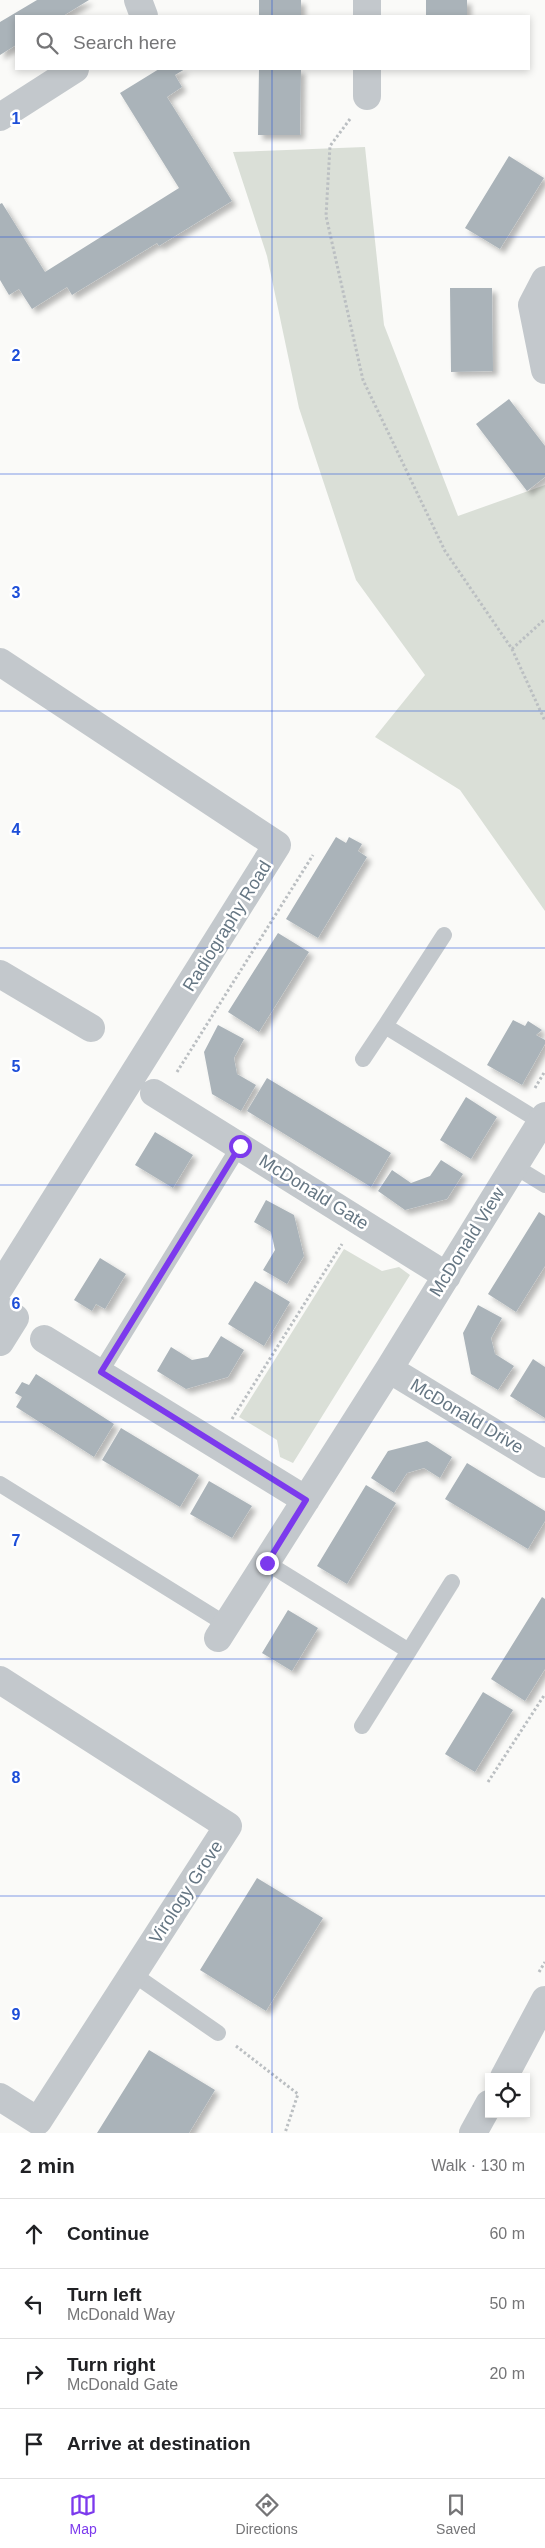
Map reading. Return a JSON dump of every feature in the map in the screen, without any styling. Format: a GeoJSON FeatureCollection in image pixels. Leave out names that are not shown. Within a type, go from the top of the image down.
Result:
{"type":"FeatureCollection","features":[{"type":"Feature","properties":{"kind":"street"},"geometry":{"type":"LineString","coordinates":[[138,0],[144,15]]}},
{"type":"Feature","properties":{"kind":"street"},"geometry":{"type":"LineString","coordinates":[[367,0],[367,15]]}},
{"type":"Feature","properties":{"kind":"street"},"geometry":{"type":"LineString","coordinates":[[0,117],[73,70]]}},
{"type":"Feature","properties":{"kind":"street"},"geometry":{"type":"LineString","coordinates":[[367,70],[367,96]]}},
{"type":"Feature","properties":{"kind":"street"},"geometry":{"type":"LineString","coordinates":[[545,280],[532,304],[545,370]]}},
{"type":"Feature","properties":{"kind":"street","name":"Radiography Road"},"geometry":{"type":"LineString","coordinates":[[0,662],[277,845],[0,1288]]}},
{"type":"Feature","properties":{"kind":"street"},"geometry":{"type":"LineString","coordinates":[[0,974],[91,1028]]}},
{"type":"Feature","properties":{"kind":"street","name":"McDonald Gate"},"geometry":{"type":"LineString","coordinates":[[154,1093],[447,1276]]}},
{"type":"Feature","properties":{"kind":"street","name":"McDonald View"},"geometry":{"type":"LineString","coordinates":[[390,1369],[514,1166],[536,1116]]}},
{"type":"Feature","properties":{"kind":"street"},"geometry":{"type":"LineString","coordinates":[[0,1308],[15,1318],[0,1342]]}},
{"type":"Feature","properties":{"kind":"street"},"geometry":{"type":"LineString","coordinates":[[44,1339],[101,1372],[306,1500]]}},
{"type":"Feature","properties":{"kind":"street"},"geometry":{"type":"LineString","coordinates":[[223,1632],[390,1369]]}},
{"type":"Feature","properties":{"kind":"street","name":"McDonald Drive"},"geometry":{"type":"LineString","coordinates":[[390,1369],[545,1464]]}},
{"type":"Feature","properties":{"kind":"street","name":"Virology Grove"},"geometry":{"type":"LineString","coordinates":[[0,1680],[228,1826],[38,2122],[0,2097]]}},
{"type":"Feature","properties":{"kind":"street"},"geometry":{"type":"LineString","coordinates":[[506,2073],[544,2005]]}},
{"type":"Feature","properties":{"kind":"street"},"geometry":{"type":"LineString","coordinates":[[473,2133],[485,2111]]}},
{"type":"Feature","properties":{"kind":"lane"},"geometry":{"type":"LineString","coordinates":[[363,1059],[444,936]]}},
{"type":"Feature","properties":{"kind":"lane"},"geometry":{"type":"LineString","coordinates":[[384,1026],[536,1116]]}},
{"type":"Feature","properties":{"kind":"lane"},"geometry":{"type":"LineString","coordinates":[[101,1372],[240,1146]]}},
{"type":"Feature","properties":{"kind":"lane"},"geometry":{"type":"LineString","coordinates":[[514,1166],[545,1185]]}},
{"type":"Feature","properties":{"kind":"lane"},"geometry":{"type":"LineString","coordinates":[[0,1484],[223,1632]]}},
{"type":"Feature","properties":{"kind":"lane"},"geometry":{"type":"LineString","coordinates":[[267,1563],[409,1651]]}},
{"type":"Feature","properties":{"kind":"lane"},"geometry":{"type":"LineString","coordinates":[[362,1726],[452,1582]]}},
{"type":"Feature","properties":{"kind":"lane"},"geometry":{"type":"LineString","coordinates":[[133,1974],[218,2033]]}},
{"type":"Feature","properties":{"kind":"path"},"geometry":{"type":"LineString","coordinates":[[367,96],[330,146],[326,216],[364,380],[445,551],[512,649],[545,721]]}},
{"type":"Feature","properties":{"kind":"path"},"geometry":{"type":"LineString","coordinates":[[512,649],[545,619]]}},
{"type":"Feature","properties":{"kind":"path"},"geometry":{"type":"LineString","coordinates":[[176,1073],[313,855]]}},
{"type":"Feature","properties":{"kind":"path"},"geometry":{"type":"LineString","coordinates":[[536,1116],[545,1072]]}},
{"type":"Feature","properties":{"kind":"path"},"geometry":{"type":"LineString","coordinates":[[335,1237],[350,1247]]}},
{"type":"Feature","properties":{"kind":"path"},"geometry":{"type":"LineString","coordinates":[[232,1419],[342,1242]]}},
{"type":"Feature","properties":{"kind":"path"},"geometry":{"type":"LineString","coordinates":[[225,1415],[240,1424]]}},
{"type":"Feature","properties":{"kind":"path"},"geometry":{"type":"LineString","coordinates":[[488,1782],[545,1694]]}},
{"type":"Feature","properties":{"kind":"path"},"geometry":{"type":"LineString","coordinates":[[218,2033],[298,2094],[285,2133]]}},
{"type":"Feature","properties":{"kind":"shaded area"},"geometry":{"type":"Polygon","coordinates":[[[365,147],[384,325],[458,516],[545,485],[545,911],[460,790],[375,737],[425,675],[356,580],[299,408],[267,256],[233,152],[365,147]]]}},
{"type":"Feature","properties":{"kind":"shaded area"},"geometry":{"type":"Polygon","coordinates":[[[344,1249],[382,1271],[399,1267],[410,1275],[293,1463],[280,1457],[277,1440],[239,1417],[344,1249]]]}},
{"type":"Feature","properties":{"kind":"building"},"geometry":{"type":"Polygon","coordinates":[[[37,0],[89,0],[65,15],[15,15],[15,46],[0,55],[0,22],[37,0]]]}},
{"type":"Feature","properties":{"kind":"building"},"geometry":{"type":"Polygon","coordinates":[[[259,0],[301,0],[301,15],[259,15],[259,0]]]}},
{"type":"Feature","properties":{"kind":"building"},"geometry":{"type":"Polygon","coordinates":[[[426,0],[467,0],[467,15],[426,15],[426,0]]]}},
{"type":"Feature","properties":{"kind":"building"},"geometry":{"type":"Polygon","coordinates":[[[157,70],[183,70],[175,75],[182,87],[167,97],[232,201],[159,246],[157,243],[72,295],[67,287],[32,309],[19,289],[9,295],[0,280],[0,204],[2,203],[45,272],[179,188],[120,93],[157,70]]]}},
{"type":"Feature","properties":{"kind":"building"},"geometry":{"type":"Polygon","coordinates":[[[259,70],[301,70],[300,135],[258,135],[259,70]]]}},
{"type":"Feature","properties":{"kind":"building"},"geometry":{"type":"Polygon","coordinates":[[[509,156],[544,178],[500,249],[465,228],[509,156]]]}},
{"type":"Feature","properties":{"kind":"building"},"geometry":{"type":"Polygon","coordinates":[[[450,288],[492,288],[493,371],[451,372],[450,288]]]}},
{"type":"Feature","properties":{"kind":"building"},"geometry":{"type":"Polygon","coordinates":[[[509,399],[545,446],[545,477],[527,491],[476,424],[509,399]]]}},
{"type":"Feature","properties":{"kind":"building"},"geometry":{"type":"Polygon","coordinates":[[[336,837],[346,843],[349,837],[362,844],[358,851],[367,857],[318,938],[286,919],[336,837]]]}},
{"type":"Feature","properties":{"kind":"building"},"geometry":{"type":"Polygon","coordinates":[[[278,933],[309,952],[259,1032],[228,1012],[278,933]]]}},
{"type":"Feature","properties":{"kind":"building"},"geometry":{"type":"Polygon","coordinates":[[[513,1020],[525,1026],[528,1021],[542,1030],[536,1035],[545,1040],[545,1044],[522,1085],[487,1065],[513,1020]]]}},
{"type":"Feature","properties":{"kind":"building"},"geometry":{"type":"Polygon","coordinates":[[[218,1025],[244,1039],[234,1058],[237,1074],[256,1085],[241,1111],[212,1094],[204,1052],[218,1025]]]}},
{"type":"Feature","properties":{"kind":"building"},"geometry":{"type":"Polygon","coordinates":[[[267,1078],[391,1153],[371,1187],[247,1111],[267,1078]]]}},
{"type":"Feature","properties":{"kind":"building"},"geometry":{"type":"Polygon","coordinates":[[[466,1097],[497,1117],[471,1159],[440,1140],[466,1097]]]}},
{"type":"Feature","properties":{"kind":"building"},"geometry":{"type":"Polygon","coordinates":[[[155,1132],[193,1155],[173,1188],[135,1165],[155,1132]]]}},
{"type":"Feature","properties":{"kind":"building"},"geometry":{"type":"Polygon","coordinates":[[[441,1160],[463,1174],[447,1199],[405,1210],[378,1191],[392,1170],[411,1183],[430,1176],[441,1160]]]}},
{"type":"Feature","properties":{"kind":"building"},"geometry":{"type":"Polygon","coordinates":[[[266,1200],[294,1215],[304,1256],[287,1284],[263,1270],[275,1250],[271,1232],[254,1222],[266,1200]]]}},
{"type":"Feature","properties":{"kind":"building"},"geometry":{"type":"Polygon","coordinates":[[[539,1212],[545,1216],[545,1266],[516,1312],[488,1294],[539,1212]]]}},
{"type":"Feature","properties":{"kind":"building"},"geometry":{"type":"Polygon","coordinates":[[[100,1258],[126,1274],[105,1309],[96,1304],[92,1311],[74,1300],[100,1258]]]}},
{"type":"Feature","properties":{"kind":"building"},"geometry":{"type":"Polygon","coordinates":[[[255,1281],[290,1302],[264,1346],[228,1324],[255,1281]]]}},
{"type":"Feature","properties":{"kind":"building"},"geometry":{"type":"Polygon","coordinates":[[[478,1305],[502,1318],[491,1338],[495,1354],[514,1366],[498,1390],[471,1374],[463,1333],[478,1305]]]}},
{"type":"Feature","properties":{"kind":"building"},"geometry":{"type":"Polygon","coordinates":[[[221,1336],[244,1350],[228,1377],[186,1389],[157,1371],[171,1347],[192,1360],[208,1357],[221,1336]]]}},
{"type":"Feature","properties":{"kind":"building"},"geometry":{"type":"Polygon","coordinates":[[[533,1359],[545,1367],[545,1418],[510,1396],[533,1359]]]}},
{"type":"Feature","properties":{"kind":"building"},"geometry":{"type":"Polygon","coordinates":[[[36,1374],[114,1424],[94,1457],[16,1407],[22,1397],[15,1393],[22,1382],[29,1385],[36,1374]]]}},
{"type":"Feature","properties":{"kind":"building"},"geometry":{"type":"Polygon","coordinates":[[[121,1428],[199,1475],[180,1507],[102,1460],[121,1428]]]}},
{"type":"Feature","properties":{"kind":"building"},"geometry":{"type":"Polygon","coordinates":[[[427,1441],[452,1457],[440,1478],[424,1468],[407,1473],[394,1493],[371,1478],[388,1451],[427,1441]]]}},
{"type":"Feature","properties":{"kind":"building"},"geometry":{"type":"Polygon","coordinates":[[[467,1463],[545,1511],[545,1521],[528,1549],[445,1499],[467,1463]]]}},
{"type":"Feature","properties":{"kind":"building"},"geometry":{"type":"Polygon","coordinates":[[[209,1481],[252,1506],[232,1538],[190,1514],[209,1481]]]}},
{"type":"Feature","properties":{"kind":"building"},"geometry":{"type":"Polygon","coordinates":[[[366,1485],[396,1503],[347,1584],[317,1566],[366,1485]]]}},
{"type":"Feature","properties":{"kind":"building"},"geometry":{"type":"Polygon","coordinates":[[[542,1597],[545,1599],[545,1669],[525,1701],[491,1679],[542,1597]]]}},
{"type":"Feature","properties":{"kind":"building"},"geometry":{"type":"Polygon","coordinates":[[[288,1610],[318,1628],[292,1671],[262,1653],[288,1610]]]}},
{"type":"Feature","properties":{"kind":"building"},"geometry":{"type":"Polygon","coordinates":[[[483,1692],[513,1710],[475,1772],[445,1754],[483,1692]]]}},
{"type":"Feature","properties":{"kind":"building"},"geometry":{"type":"Polygon","coordinates":[[[257,1878],[323,1918],[266,2011],[200,1970],[257,1878]]]}},
{"type":"Feature","properties":{"kind":"building"},"geometry":{"type":"Polygon","coordinates":[[[149,2050],[215,2090],[189,2133],[97,2133],[149,2050]]]}},
{"type":"Feature","properties":{"kind":"route"},"geometry":{"type":"LineString","coordinates":[[240,1146],[101,1372],[306,1500],[267,1563]]}}]}
